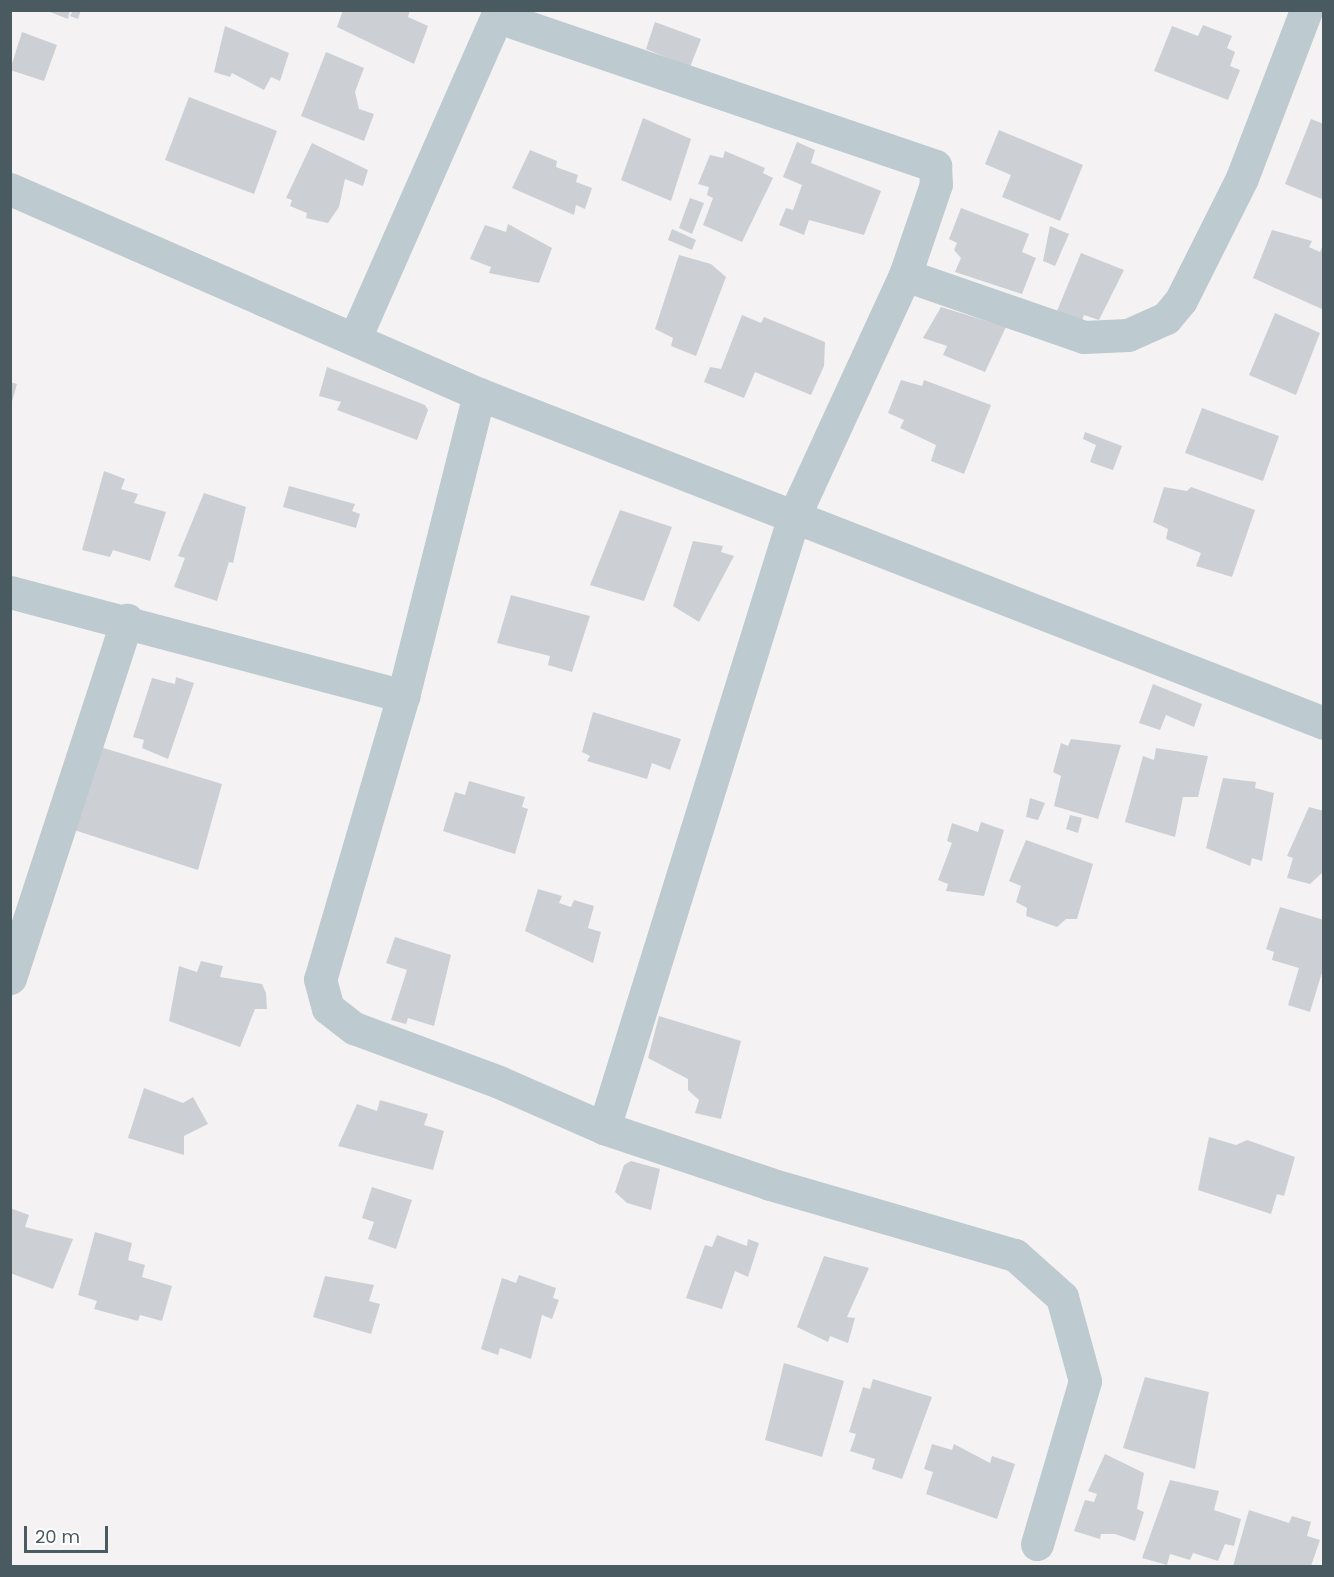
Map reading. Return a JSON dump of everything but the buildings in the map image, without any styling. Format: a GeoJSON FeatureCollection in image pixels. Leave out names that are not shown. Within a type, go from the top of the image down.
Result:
{"type":"FeatureCollection","features":[{"type":"Feature","properties":{"kind":"street"},"geometry":{"type":"LineString","coordinates":[[905,275],[1084,337],[1128,335],[1166,318],[1181,300],[1242,178],[1306,10]]}},
{"type":"Feature","properties":{"kind":"street"},"geometry":{"type":"LineString","coordinates":[[355,338],[499,14],[935,166],[936,184],[905,275],[794,516],[604,1128]]}},
{"type":"Feature","properties":{"kind":"street"},"geometry":{"type":"LineString","coordinates":[[10,189],[479,394],[1323,723]]}},
{"type":"Feature","properties":{"kind":"street"},"geometry":{"type":"LineString","coordinates":[[479,394],[403,696],[320,979],[328,1008],[354,1028],[500,1082],[604,1128],[770,1184],[1014,1255],[1062,1298],[1085,1381],[1037,1544]]}},
{"type":"Feature","properties":{"kind":"street"},"geometry":{"type":"LineString","coordinates":[[10,592],[127,620],[403,696]]}},
{"type":"Feature","properties":{"kind":"street"},"geometry":{"type":"LineString","coordinates":[[10,978],[127,620]]}}]}
